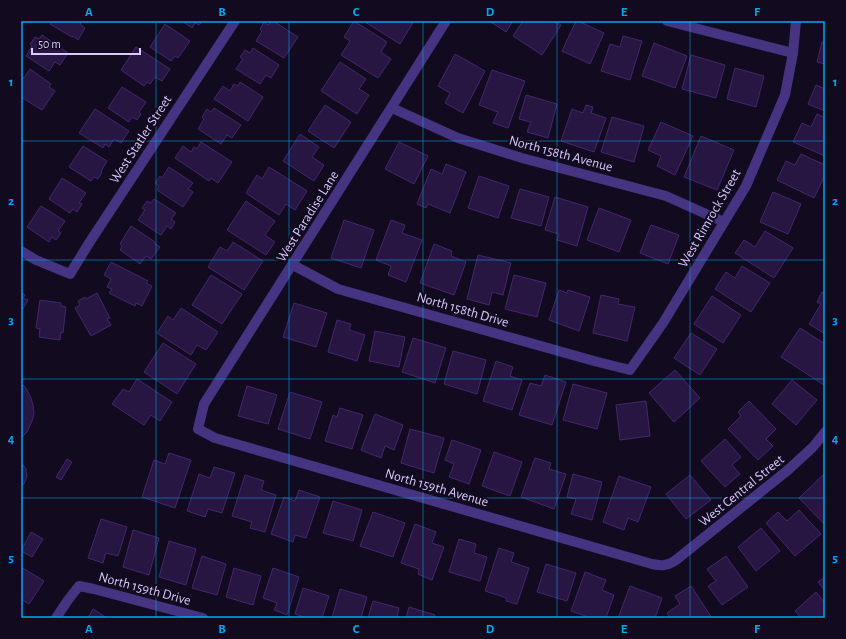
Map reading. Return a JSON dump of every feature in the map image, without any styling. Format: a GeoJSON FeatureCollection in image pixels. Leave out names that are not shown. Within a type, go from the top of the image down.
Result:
{"type":"FeatureCollection","features":[{"type":"Feature","properties":{"kind":"street","name":"West Statler Street"},"geometry":{"type":"LineString","coordinates":[[21,251],[36,260],[70,274],[235,21]]}},
{"type":"Feature","properties":{"kind":"street","name":"West Paradise Lane"},"geometry":{"type":"LineString","coordinates":[[198,429],[204,404],[446,21]]}},
{"type":"Feature","properties":{"kind":"street"},"geometry":{"type":"LineString","coordinates":[[667,21],[793,53]]}},
{"type":"Feature","properties":{"kind":"street","name":"West Rimrock Street"},"geometry":{"type":"LineString","coordinates":[[630,370],[662,323],[746,186],[785,95],[793,53],[796,21]]}},
{"type":"Feature","properties":{"kind":"street","name":"North 158th Avenue"},"geometry":{"type":"LineString","coordinates":[[392,108],[458,138],[522,158],[666,196],[724,222]]}},
{"type":"Feature","properties":{"kind":"street","name":"North 158th Drive"},"geometry":{"type":"LineString","coordinates":[[292,265],[338,289],[630,370]]}},
{"type":"Feature","properties":{"kind":"street","name":"North 159th Avenue"},"geometry":{"type":"LineString","coordinates":[[198,429],[215,438],[644,562],[661,565],[669,564]]}},
{"type":"Feature","properties":{"kind":"street","name":"West Central Street"},"geometry":{"type":"LineString","coordinates":[[669,564],[683,555],[788,470],[813,447],[825,432]]}},
{"type":"Feature","properties":{"kind":"street","name":"North 159th Drive"},"geometry":{"type":"LineString","coordinates":[[56,618],[79,586],[204,618]]}},
{"type":"Feature","properties":{"kind":"building"},"geometry":{"type":"Polygon","coordinates":[[[52,21],[82,21],[80,24],[85,28],[78,40],[50,24],[52,21]]]}},
{"type":"Feature","properties":{"kind":"building"},"geometry":{"type":"Polygon","coordinates":[[[182,21],[202,21],[199,25],[195,23],[192,28],[182,21]]]}},
{"type":"Feature","properties":{"kind":"building"},"geometry":{"type":"Polygon","coordinates":[[[271,21],[298,37],[284,58],[256,41],[262,31],[260,29],[264,22],[268,25],[271,21]]]}},
{"type":"Feature","properties":{"kind":"building"},"geometry":{"type":"Polygon","coordinates":[[[354,21],[387,42],[381,52],[391,59],[378,78],[341,55],[350,41],[344,37],[354,21]]]}},
{"type":"Feature","properties":{"kind":"building"},"geometry":{"type":"Polygon","coordinates":[[[365,21],[414,21],[400,44],[365,21]]]}},
{"type":"Feature","properties":{"kind":"building"},"geometry":{"type":"Polygon","coordinates":[[[489,21],[513,21],[506,32],[489,21]]]}},
{"type":"Feature","properties":{"kind":"building"},"geometry":{"type":"Polygon","coordinates":[[[523,21],[555,21],[561,25],[542,55],[513,36],[523,21]]]}},
{"type":"Feature","properties":{"kind":"building"},"geometry":{"type":"Polygon","coordinates":[[[576,21],[604,33],[590,64],[562,51],[576,21]]]}},
{"type":"Feature","properties":{"kind":"building"},"geometry":{"type":"Polygon","coordinates":[[[165,24],[190,41],[178,58],[175,56],[171,61],[150,47],[165,24]]]}},
{"type":"Feature","properties":{"kind":"building"},"geometry":{"type":"Polygon","coordinates":[[[42,35],[68,53],[60,65],[55,62],[49,71],[26,56],[32,46],[30,44],[35,37],[39,39],[42,35]]]}},
{"type":"Feature","properties":{"kind":"building"},"geometry":{"type":"Polygon","coordinates":[[[623,36],[642,41],[630,80],[601,71],[610,44],[620,47],[623,36]]]}},
{"type":"Feature","properties":{"kind":"building"},"geometry":{"type":"Polygon","coordinates":[[[822,42],[825,43],[825,64],[817,62],[822,42]]]}},
{"type":"Feature","properties":{"kind":"building"},"geometry":{"type":"Polygon","coordinates":[[[654,43],[687,56],[675,88],[642,76],[654,43]]]}},
{"type":"Feature","properties":{"kind":"building"},"geometry":{"type":"Polygon","coordinates":[[[136,47],[170,69],[162,81],[155,77],[150,84],[147,82],[144,86],[121,70],[136,47]]]}},
{"type":"Feature","properties":{"kind":"building"},"geometry":{"type":"Polygon","coordinates":[[[253,48],[279,65],[271,78],[266,75],[260,84],[236,69],[243,59],[240,57],[245,50],[250,53],[253,48]]]}},
{"type":"Feature","properties":{"kind":"building"},"geometry":{"type":"Polygon","coordinates":[[[455,54],[485,71],[463,113],[445,103],[450,93],[438,86],[455,54]]]}},
{"type":"Feature","properties":{"kind":"building"},"geometry":{"type":"Polygon","coordinates":[[[691,55],[725,65],[716,98],[682,89],[691,55]]]}},
{"type":"Feature","properties":{"kind":"building"},"geometry":{"type":"Polygon","coordinates":[[[340,62],[366,79],[359,89],[369,95],[357,114],[321,91],[340,62]]]}},
{"type":"Feature","properties":{"kind":"building"},"geometry":{"type":"Polygon","coordinates":[[[735,68],[764,76],[756,107],[727,99],[735,68]]]}},
{"type":"Feature","properties":{"kind":"building"},"geometry":{"type":"Polygon","coordinates":[[[30,69],[51,84],[49,87],[55,91],[42,110],[21,97],[21,80],[30,69]]]}},
{"type":"Feature","properties":{"kind":"building"},"geometry":{"type":"Polygon","coordinates":[[[492,70],[525,81],[508,128],[493,123],[498,112],[479,105],[492,70]]]}},
{"type":"Feature","properties":{"kind":"building"},"geometry":{"type":"Polygon","coordinates":[[[240,82],[263,97],[248,121],[214,99],[223,86],[230,91],[234,84],[238,86],[240,82]]]}},
{"type":"Feature","properties":{"kind":"building"},"geometry":{"type":"Polygon","coordinates":[[[816,85],[825,89],[825,111],[808,104],[816,85]]]}},
{"type":"Feature","properties":{"kind":"building"},"geometry":{"type":"Polygon","coordinates":[[[122,87],[146,102],[139,112],[141,114],[137,120],[132,117],[129,122],[108,108],[122,87]]]}},
{"type":"Feature","properties":{"kind":"building"},"geometry":{"type":"Polygon","coordinates":[[[526,95],[557,104],[548,138],[527,132],[531,122],[519,119],[526,95]]]}},
{"type":"Feature","properties":{"kind":"building"},"geometry":{"type":"Polygon","coordinates":[[[325,105],[351,122],[334,148],[308,131],[325,105]]]}},
{"type":"Feature","properties":{"kind":"building"},"geometry":{"type":"Polygon","coordinates":[[[586,105],[593,107],[591,113],[606,118],[594,152],[561,141],[572,109],[583,113],[586,105]]]}},
{"type":"Feature","properties":{"kind":"building"},"geometry":{"type":"Polygon","coordinates":[[[214,108],[241,125],[232,138],[227,135],[221,144],[198,129],[204,119],[202,117],[207,109],[211,112],[214,108]]]}},
{"type":"Feature","properties":{"kind":"building"},"geometry":{"type":"Polygon","coordinates":[[[95,109],[129,131],[121,143],[114,139],[109,147],[105,144],[103,148],[79,133],[95,109]]]}},
{"type":"Feature","properties":{"kind":"building"},"geometry":{"type":"Polygon","coordinates":[[[817,114],[825,118],[825,156],[793,142],[802,123],[811,127],[817,114]]]}},
{"type":"Feature","properties":{"kind":"building"},"geometry":{"type":"Polygon","coordinates":[[[612,117],[644,126],[634,162],[601,152],[612,117]]]}},
{"type":"Feature","properties":{"kind":"building"},"geometry":{"type":"Polygon","coordinates":[[[661,122],[693,136],[675,175],[657,166],[661,156],[648,150],[661,122]]]}},
{"type":"Feature","properties":{"kind":"building"},"geometry":{"type":"Polygon","coordinates":[[[300,134],[319,147],[312,157],[324,165],[314,181],[283,161],[300,134]]]}},
{"type":"Feature","properties":{"kind":"building"},"geometry":{"type":"Polygon","coordinates":[[[701,136],[734,150],[717,190],[684,177],[701,136]]]}},
{"type":"Feature","properties":{"kind":"building"},"geometry":{"type":"Polygon","coordinates":[[[201,142],[232,162],[218,183],[211,178],[209,181],[175,158],[183,146],[191,152],[194,147],[197,149],[201,142]]]}},
{"type":"Feature","properties":{"kind":"building"},"geometry":{"type":"Polygon","coordinates":[[[399,142],[428,156],[414,184],[385,169],[399,142]]]}},
{"type":"Feature","properties":{"kind":"building"},"geometry":{"type":"Polygon","coordinates":[[[83,146],[107,161],[98,179],[94,177],[91,181],[69,167],[83,146]]]}},
{"type":"Feature","properties":{"kind":"building"},"geometry":{"type":"Polygon","coordinates":[[[801,154],[825,165],[825,175],[814,198],[777,180],[786,161],[795,165],[801,154]]]}},
{"type":"Feature","properties":{"kind":"building"},"geometry":{"type":"Polygon","coordinates":[[[446,164],[466,172],[450,213],[428,204],[426,208],[417,204],[431,169],[442,174],[446,164]]]}},
{"type":"Feature","properties":{"kind":"building"},"geometry":{"type":"Polygon","coordinates":[[[169,167],[193,183],[188,189],[193,192],[183,207],[157,190],[159,186],[155,183],[160,176],[162,178],[169,167]]]}},
{"type":"Feature","properties":{"kind":"building"},"geometry":{"type":"Polygon","coordinates":[[[269,167],[307,191],[295,210],[286,204],[279,215],[246,193],[257,175],[262,179],[269,167]]]}},
{"type":"Feature","properties":{"kind":"building"},"geometry":{"type":"Polygon","coordinates":[[[479,176],[509,186],[498,218],[468,208],[479,176]]]}},
{"type":"Feature","properties":{"kind":"building"},"geometry":{"type":"Polygon","coordinates":[[[62,178],[86,193],[79,203],[82,204],[77,212],[73,209],[70,213],[49,199],[62,178]]]}},
{"type":"Feature","properties":{"kind":"building"},"geometry":{"type":"Polygon","coordinates":[[[520,189],[549,197],[541,226],[511,218],[520,189]]]}},
{"type":"Feature","properties":{"kind":"building"},"geometry":{"type":"Polygon","coordinates":[[[773,192],[801,204],[788,234],[760,222],[773,192]]]}},
{"type":"Feature","properties":{"kind":"building"},"geometry":{"type":"Polygon","coordinates":[[[555,197],[588,207],[577,246],[557,240],[559,234],[545,230],[555,197]]]}},
{"type":"Feature","properties":{"kind":"building"},"geometry":{"type":"Polygon","coordinates":[[[154,199],[176,213],[171,219],[175,222],[171,229],[167,226],[161,235],[138,220],[145,210],[142,208],[147,201],[151,203],[154,199]]]}},
{"type":"Feature","properties":{"kind":"building"},"geometry":{"type":"Polygon","coordinates":[[[246,201],[275,221],[265,235],[275,242],[266,255],[227,230],[246,201]]]}},
{"type":"Feature","properties":{"kind":"building"},"geometry":{"type":"Polygon","coordinates":[[[41,206],[65,221],[58,231],[61,233],[56,240],[52,237],[49,242],[27,227],[41,206]]]}},
{"type":"Feature","properties":{"kind":"building"},"geometry":{"type":"Polygon","coordinates":[[[599,208],[631,220],[619,252],[587,240],[599,208]]]}},
{"type":"Feature","properties":{"kind":"building"},"geometry":{"type":"Polygon","coordinates":[[[344,220],[374,230],[361,268],[331,258],[344,220]]]}},
{"type":"Feature","properties":{"kind":"building"},"geometry":{"type":"Polygon","coordinates":[[[391,220],[405,225],[402,233],[422,240],[406,282],[388,275],[391,266],[376,260],[391,220]]]}},
{"type":"Feature","properties":{"kind":"building"},"geometry":{"type":"Polygon","coordinates":[[[651,225],[679,235],[668,264],[640,253],[651,225]]]}},
{"type":"Feature","properties":{"kind":"building"},"geometry":{"type":"Polygon","coordinates":[[[131,226],[160,247],[151,259],[146,256],[140,264],[120,250],[122,246],[120,244],[131,226]]]}},
{"type":"Feature","properties":{"kind":"building"},"geometry":{"type":"Polygon","coordinates":[[[765,231],[793,248],[774,278],[735,253],[744,240],[755,247],[765,231]]]}},
{"type":"Feature","properties":{"kind":"building"},"geometry":{"type":"Polygon","coordinates":[[[233,242],[263,261],[244,290],[208,267],[220,247],[227,251],[233,242]]]}},
{"type":"Feature","properties":{"kind":"building"},"geometry":{"type":"Polygon","coordinates":[[[434,244],[452,251],[451,256],[466,262],[454,295],[420,283],[434,244]]]}},
{"type":"Feature","properties":{"kind":"building"},"geometry":{"type":"Polygon","coordinates":[[[478,255],[511,263],[503,295],[492,292],[489,305],[467,299],[478,255]]]}},
{"type":"Feature","properties":{"kind":"building"},"geometry":{"type":"Polygon","coordinates":[[[111,262],[148,281],[146,283],[152,286],[142,306],[136,303],[135,306],[109,293],[112,289],[107,287],[111,279],[104,275],[111,262]]]}},
{"type":"Feature","properties":{"kind":"building"},"geometry":{"type":"Polygon","coordinates":[[[742,266],[770,283],[751,312],[715,289],[726,272],[735,278],[742,266]]]}},
{"type":"Feature","properties":{"kind":"building"},"geometry":{"type":"Polygon","coordinates":[[[211,275],[242,294],[222,324],[192,305],[211,275]]]}},
{"type":"Feature","properties":{"kind":"building"},"geometry":{"type":"Polygon","coordinates":[[[514,275],[546,283],[537,317],[505,309],[514,275]]]}},
{"type":"Feature","properties":{"kind":"building"},"geometry":{"type":"Polygon","coordinates":[[[559,290],[567,293],[568,290],[590,297],[579,331],[549,320],[559,290]]]}},
{"type":"Feature","properties":{"kind":"building"},"geometry":{"type":"Polygon","coordinates":[[[21,292],[25,295],[23,298],[28,300],[21,312],[21,292]]]}},
{"type":"Feature","properties":{"kind":"building"},"geometry":{"type":"Polygon","coordinates":[[[822,292],[825,293],[825,334],[809,324],[821,304],[817,302],[822,292]]]}},
{"type":"Feature","properties":{"kind":"building"},"geometry":{"type":"Polygon","coordinates":[[[97,293],[110,318],[107,319],[111,325],[91,336],[75,308],[80,305],[78,301],[85,297],[86,299],[97,293]]]}},
{"type":"Feature","properties":{"kind":"building"},"geometry":{"type":"Polygon","coordinates":[[[601,295],[619,299],[618,304],[635,307],[627,341],[593,333],[601,295]]]}},
{"type":"Feature","properties":{"kind":"building"},"geometry":{"type":"Polygon","coordinates":[[[712,296],[741,315],[723,343],[694,324],[712,296]]]}},
{"type":"Feature","properties":{"kind":"building"},"geometry":{"type":"Polygon","coordinates":[[[40,300],[61,303],[61,306],[66,307],[63,333],[61,332],[60,340],[39,337],[40,329],[36,328],[40,300]]]}},
{"type":"Feature","properties":{"kind":"building"},"geometry":{"type":"Polygon","coordinates":[[[294,303],[327,313],[316,347],[283,337],[294,303]]]}},
{"type":"Feature","properties":{"kind":"building"},"geometry":{"type":"Polygon","coordinates":[[[181,308],[218,332],[206,350],[197,345],[191,355],[157,333],[168,316],[173,320],[181,308]]]}},
{"type":"Feature","properties":{"kind":"building"},"geometry":{"type":"Polygon","coordinates":[[[337,320],[351,324],[349,330],[365,335],[357,361],[328,352],[337,320]]]}},
{"type":"Feature","properties":{"kind":"building"},"geometry":{"type":"Polygon","coordinates":[[[800,328],[825,344],[824,385],[781,357],[800,328]]]}},
{"type":"Feature","properties":{"kind":"building"},"geometry":{"type":"Polygon","coordinates":[[[375,331],[405,337],[399,367],[369,361],[375,331]]]}},
{"type":"Feature","properties":{"kind":"building"},"geometry":{"type":"Polygon","coordinates":[[[691,333],[717,349],[700,375],[674,358],[691,333]]]}},
{"type":"Feature","properties":{"kind":"building"},"geometry":{"type":"Polygon","coordinates":[[[413,338],[446,348],[435,383],[402,372],[413,338]]]}},
{"type":"Feature","properties":{"kind":"building"},"geometry":{"type":"Polygon","coordinates":[[[163,343],[196,364],[177,394],[144,372],[163,343]]]}},
{"type":"Feature","properties":{"kind":"building"},"geometry":{"type":"Polygon","coordinates":[[[453,351],[486,360],[477,394],[444,384],[453,351]]]}},
{"type":"Feature","properties":{"kind":"building"},"geometry":{"type":"Polygon","coordinates":[[[496,361],[513,367],[510,376],[522,380],[512,410],[483,401],[496,361]]]}},
{"type":"Feature","properties":{"kind":"building"},"geometry":{"type":"Polygon","coordinates":[[[675,370],[700,398],[674,422],[649,393],[675,370]]]}},
{"type":"Feature","properties":{"kind":"building"},"geometry":{"type":"Polygon","coordinates":[[[545,375],[566,382],[552,425],[519,415],[530,383],[541,386],[545,375]]]}},
{"type":"Feature","properties":{"kind":"building"},"geometry":{"type":"Polygon","coordinates":[[[137,379],[172,402],[160,421],[151,415],[144,425],[112,404],[123,389],[129,392],[137,379]]]}},
{"type":"Feature","properties":{"kind":"building"},"geometry":{"type":"Polygon","coordinates":[[[792,380],[817,400],[796,425],[772,404],[792,380]]]}},
{"type":"Feature","properties":{"kind":"building"},"geometry":{"type":"Polygon","coordinates":[[[21,383],[26,388],[31,398],[34,414],[27,432],[21,438],[21,383]]]}},
{"type":"Feature","properties":{"kind":"building"},"geometry":{"type":"Polygon","coordinates":[[[573,384],[607,393],[597,429],[563,420],[573,384]]]}},
{"type":"Feature","properties":{"kind":"building"},"geometry":{"type":"Polygon","coordinates":[[[247,386],[277,395],[268,424],[238,416],[247,386]]]}},
{"type":"Feature","properties":{"kind":"building"},"geometry":{"type":"Polygon","coordinates":[[[290,392],[322,402],[310,439],[278,429],[290,392]]]}},
{"type":"Feature","properties":{"kind":"building"},"geometry":{"type":"Polygon","coordinates":[[[646,401],[650,436],[620,440],[616,405],[646,401]]]}},
{"type":"Feature","properties":{"kind":"building"},"geometry":{"type":"Polygon","coordinates":[[[749,401],[776,429],[766,439],[773,446],[758,460],[728,429],[741,416],[738,412],[749,401]]]}},
{"type":"Feature","properties":{"kind":"building"},"geometry":{"type":"Polygon","coordinates":[[[340,408],[363,415],[352,449],[325,441],[333,415],[337,417],[340,408]]]}},
{"type":"Feature","properties":{"kind":"building"},"geometry":{"type":"Polygon","coordinates":[[[375,414],[403,425],[394,450],[385,446],[381,458],[361,450],[375,414]]]}},
{"type":"Feature","properties":{"kind":"building"},"geometry":{"type":"Polygon","coordinates":[[[410,429],[444,438],[434,473],[401,463],[410,429]]]}},
{"type":"Feature","properties":{"kind":"building"},"geometry":{"type":"Polygon","coordinates":[[[725,439],[741,457],[732,465],[740,474],[725,487],[701,461],[725,439]]]}},
{"type":"Feature","properties":{"kind":"building"},"geometry":{"type":"Polygon","coordinates":[[[452,440],[481,450],[469,484],[449,477],[454,464],[445,460],[452,440]]]}},
{"type":"Feature","properties":{"kind":"building"},"geometry":{"type":"Polygon","coordinates":[[[494,452],[522,462],[510,496],[482,486],[494,452]]]}},
{"type":"Feature","properties":{"kind":"building"},"geometry":{"type":"Polygon","coordinates":[[[169,453],[191,460],[175,508],[142,497],[154,460],[165,464],[169,453]]]}},
{"type":"Feature","properties":{"kind":"building"},"geometry":{"type":"Polygon","coordinates":[[[535,458],[551,463],[549,469],[566,474],[554,509],[521,497],[535,458]]]}},
{"type":"Feature","properties":{"kind":"building"},"geometry":{"type":"Polygon","coordinates":[[[67,459],[72,462],[61,480],[56,477],[67,459]]]}},
{"type":"Feature","properties":{"kind":"building"},"geometry":{"type":"Polygon","coordinates":[[[21,462],[26,469],[27,476],[21,487],[21,462]]]}},
{"type":"Feature","properties":{"kind":"building"},"geometry":{"type":"Polygon","coordinates":[[[214,467],[235,473],[222,513],[208,509],[205,517],[187,511],[199,474],[210,478],[214,467]]]}},
{"type":"Feature","properties":{"kind":"building"},"geometry":{"type":"Polygon","coordinates":[[[825,473],[825,525],[799,498],[825,473]]]}},
{"type":"Feature","properties":{"kind":"building"},"geometry":{"type":"Polygon","coordinates":[[[573,474],[602,482],[592,520],[571,514],[576,499],[567,497],[573,474]]]}},
{"type":"Feature","properties":{"kind":"building"},"geometry":{"type":"Polygon","coordinates":[[[245,475],[264,481],[261,490],[276,495],[265,532],[250,528],[252,522],[232,516],[245,475]]]}},
{"type":"Feature","properties":{"kind":"building"},"geometry":{"type":"Polygon","coordinates":[[[690,475],[711,500],[686,519],[666,494],[690,475]]]}},
{"type":"Feature","properties":{"kind":"building"},"geometry":{"type":"Polygon","coordinates":[[[619,476],[651,487],[638,522],[628,518],[624,530],[603,522],[619,476]]]}},
{"type":"Feature","properties":{"kind":"building"},"geometry":{"type":"Polygon","coordinates":[[[299,490],[320,497],[306,538],[295,535],[293,542],[271,534],[284,497],[295,501],[299,490]]]}},
{"type":"Feature","properties":{"kind":"building"},"geometry":{"type":"Polygon","coordinates":[[[333,501],[362,510],[353,541],[323,533],[333,501]]]}},
{"type":"Feature","properties":{"kind":"building"},"geometry":{"type":"Polygon","coordinates":[[[799,510],[821,534],[795,556],[766,523],[778,512],[787,521],[799,510]]]}},
{"type":"Feature","properties":{"kind":"building"},"geometry":{"type":"Polygon","coordinates":[[[373,512],[405,523],[393,557],[360,546],[373,512]]]}},
{"type":"Feature","properties":{"kind":"building"},"geometry":{"type":"Polygon","coordinates":[[[101,519],[127,527],[118,556],[106,553],[103,563],[88,558],[101,519]]]}},
{"type":"Feature","properties":{"kind":"building"},"geometry":{"type":"Polygon","coordinates":[[[415,524],[436,532],[432,543],[444,547],[432,580],[418,574],[419,569],[401,563],[415,524]]]}},
{"type":"Feature","properties":{"kind":"building"},"geometry":{"type":"Polygon","coordinates":[[[761,528],[780,551],[756,571],[738,547],[761,528]]]}},
{"type":"Feature","properties":{"kind":"building"},"geometry":{"type":"Polygon","coordinates":[[[133,530],[159,538],[149,575],[123,567],[133,530]]]}},
{"type":"Feature","properties":{"kind":"building"},"geometry":{"type":"Polygon","coordinates":[[[31,532],[43,539],[32,557],[21,551],[31,532]]]}},
{"type":"Feature","properties":{"kind":"building"},"geometry":{"type":"Polygon","coordinates":[[[459,539],[476,544],[474,553],[487,557],[480,581],[449,572],[459,539]]]}},
{"type":"Feature","properties":{"kind":"building"},"geometry":{"type":"Polygon","coordinates":[[[169,541],[196,549],[186,585],[159,577],[169,541]]]}},
{"type":"Feature","properties":{"kind":"building"},"geometry":{"type":"Polygon","coordinates":[[[499,548],[514,553],[511,562],[529,568],[517,604],[506,601],[507,598],[485,591],[499,548]]]}},
{"type":"Feature","properties":{"kind":"building"},"geometry":{"type":"Polygon","coordinates":[[[202,556],[226,564],[217,595],[192,588],[202,556]]]}},
{"type":"Feature","properties":{"kind":"building"},"geometry":{"type":"Polygon","coordinates":[[[726,556],[748,587],[722,605],[708,586],[716,581],[707,569],[726,556]]]}},
{"type":"Feature","properties":{"kind":"building"},"geometry":{"type":"Polygon","coordinates":[[[546,564],[576,573],[567,601],[537,592],[546,564]]]}},
{"type":"Feature","properties":{"kind":"building"},"geometry":{"type":"Polygon","coordinates":[[[21,567],[44,581],[29,604],[21,599],[21,567]]]}},
{"type":"Feature","properties":{"kind":"building"},"geometry":{"type":"Polygon","coordinates":[[[234,568],[261,576],[253,605],[226,597],[234,568]]]}},
{"type":"Feature","properties":{"kind":"building"},"geometry":{"type":"Polygon","coordinates":[[[273,568],[299,577],[287,615],[274,610],[277,603],[263,598],[273,568]]]}},
{"type":"Feature","properties":{"kind":"building"},"geometry":{"type":"Polygon","coordinates":[[[585,572],[606,580],[602,590],[614,595],[606,618],[591,618],[571,611],[585,572]]]}},
{"type":"Feature","properties":{"kind":"building"},"geometry":{"type":"Polygon","coordinates":[[[825,577],[825,591],[818,582],[825,577]]]}},
{"type":"Feature","properties":{"kind":"building"},"geometry":{"type":"Polygon","coordinates":[[[630,586],[662,598],[655,618],[618,618],[630,586]]]}},
{"type":"Feature","properties":{"kind":"building"},"geometry":{"type":"Polygon","coordinates":[[[691,586],[712,618],[670,618],[667,613],[680,604],[675,596],[691,586]]]}},
{"type":"Feature","properties":{"kind":"building"},"geometry":{"type":"Polygon","coordinates":[[[303,588],[329,596],[322,618],[307,618],[295,614],[303,588]]]}},
{"type":"Feature","properties":{"kind":"building"},"geometry":{"type":"Polygon","coordinates":[[[340,589],[367,597],[361,618],[332,618],[340,589]]]}},
{"type":"Feature","properties":{"kind":"building"},"geometry":{"type":"Polygon","coordinates":[[[816,592],[825,603],[825,618],[801,618],[795,611],[816,592]]]}},
{"type":"Feature","properties":{"kind":"building"},"geometry":{"type":"Polygon","coordinates":[[[373,601],[399,608],[397,618],[368,618],[373,601]]]}},
{"type":"Feature","properties":{"kind":"building"},"geometry":{"type":"Polygon","coordinates":[[[409,607],[435,615],[434,618],[406,618],[409,607]]]}},
{"type":"Feature","properties":{"kind":"building"},"geometry":{"type":"Polygon","coordinates":[[[93,609],[107,618],[88,618],[93,609]]]}}]}
